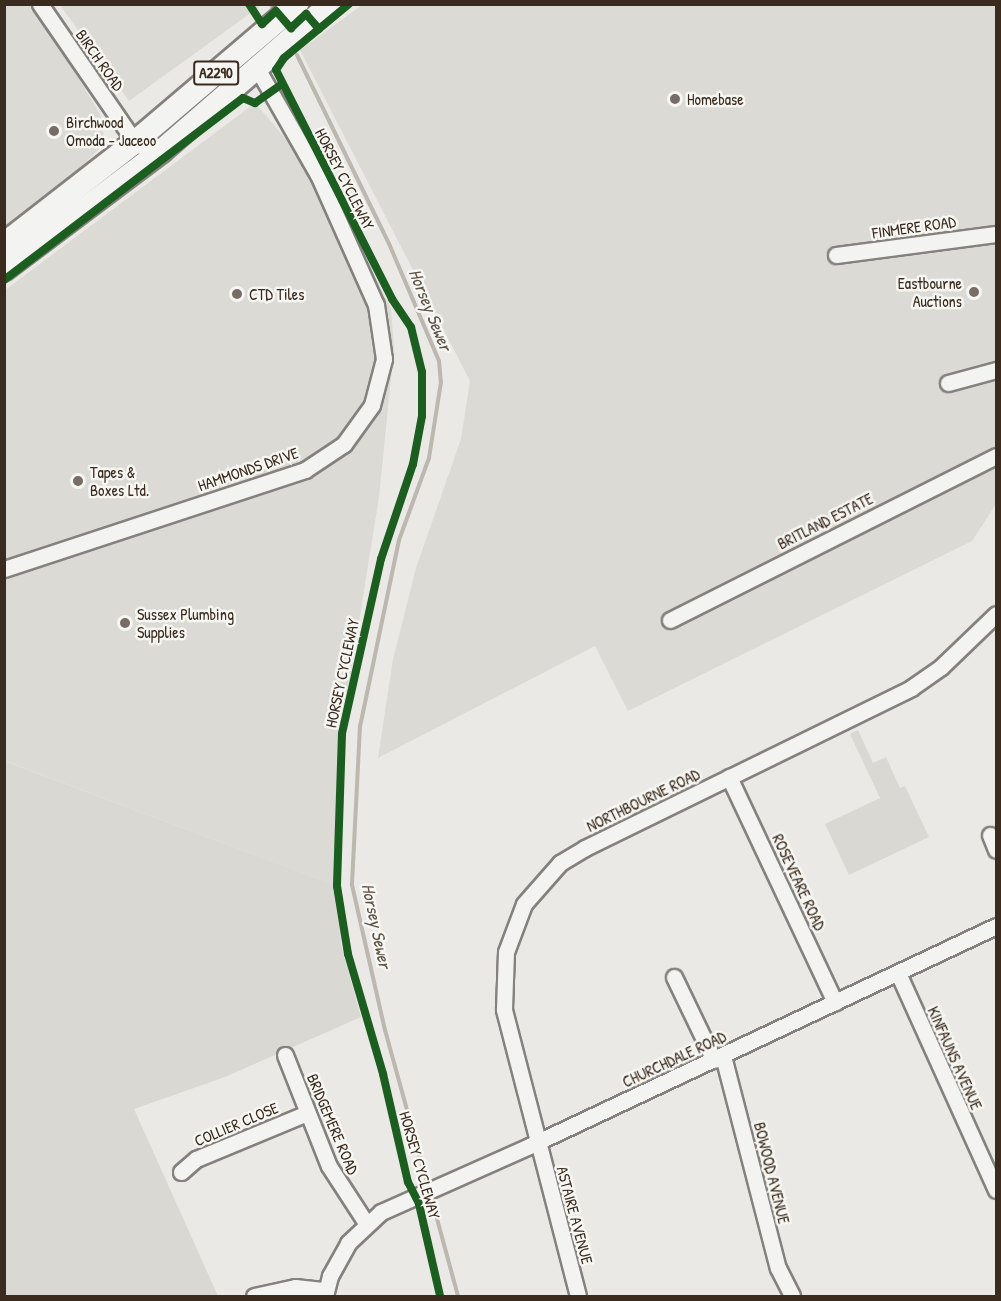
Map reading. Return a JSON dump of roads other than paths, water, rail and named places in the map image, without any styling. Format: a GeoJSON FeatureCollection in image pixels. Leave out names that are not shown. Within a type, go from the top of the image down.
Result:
{"type":"FeatureCollection","features":[{"type":"Feature","properties":{"kind":"main road","name":"A2290"},"geometry":{"type":"LineString","coordinates":[[4,244],[135,142],[297,4]]}},
{"type":"Feature","properties":{"kind":"main road","name":"A2290"},"geometry":{"type":"LineString","coordinates":[[4,269],[161,151],[258,70],[331,4]]}},
{"type":"Feature","properties":{"kind":"street","name":"BIRCH ROAD"},"geometry":{"type":"LineString","coordinates":[[40,4],[135,142]]}},
{"type":"Feature","properties":{"kind":"street","name":"HAMMONDS DRIVE"},"geometry":{"type":"LineString","coordinates":[[4,569],[305,470],[344,444],[372,405],[384,359],[376,304],[318,175],[258,70]]}},
{"type":"Feature","properties":{"kind":"street"},"geometry":{"type":"LineString","coordinates":[[135,142],[161,151]]}},
{"type":"Feature","properties":{"kind":"street","name":"FINMERE ROAD"},"geometry":{"type":"LineString","coordinates":[[836,255],[996,234]]}},
{"type":"Feature","properties":{"kind":"street"},"geometry":{"type":"LineString","coordinates":[[948,383],[996,370]]}},
{"type":"Feature","properties":{"kind":"street","name":"BRITLAND ESTATE"},"geometry":{"type":"LineString","coordinates":[[670,620],[996,456]]}},
{"type":"Feature","properties":{"kind":"street","name":"NORTHBOURNE ROAD"},"geometry":{"type":"LineString","coordinates":[[537,1142],[504,1009],[502,981],[512,929],[524,904],[560,863],[911,688],[941,667],[996,614]]}},
{"type":"Feature","properties":{"kind":"street","name":"ROSEVEARE ROAD"},"geometry":{"type":"LineString","coordinates":[[729,777],[835,1002]]}},
{"type":"Feature","properties":{"kind":"street"},"geometry":{"type":"LineString","coordinates":[[990,835],[996,850]]}},
{"type":"Feature","properties":{"kind":"street","name":"CHURCHDALE ROAD"},"geometry":{"type":"LineString","coordinates":[[366,1222],[421,1193],[719,1058],[996,926]]}},
{"type":"Feature","properties":{"kind":"street","name":"KINFAUNS AVENUE"},"geometry":{"type":"LineString","coordinates":[[898,973],[996,1190]]}},
{"type":"Feature","properties":{"kind":"street","name":"BOWOOD AVENUE"},"geometry":{"type":"LineString","coordinates":[[674,977],[719,1058],[778,1268],[792,1296]]}},
{"type":"Feature","properties":{"kind":"street","name":"BRIDGEMERE ROAD"},"geometry":{"type":"LineString","coordinates":[[285,1055],[332,1173],[366,1222]]}},
{"type":"Feature","properties":{"kind":"street","name":"COLLIER CLOSE"},"geometry":{"type":"LineString","coordinates":[[181,1172],[196,1159],[307,1113]]}},
{"type":"Feature","properties":{"kind":"street","name":"ASTAIRE AVENUE"},"geometry":{"type":"LineString","coordinates":[[537,1142],[578,1296]]}},
{"type":"Feature","properties":{"kind":"street"},"geometry":{"type":"LineString","coordinates":[[254,1296],[296,1287],[325,1293],[348,1243],[366,1222]]}},
{"type":"Feature","properties":{"kind":"waterway","name":"Horsey Sewer"},"geometry":{"type":"LineString","coordinates":[[271,4],[273,9]]}},
{"type":"Feature","properties":{"kind":"waterway","name":"Horsey Sewer"},"geometry":{"type":"LineString","coordinates":[[297,55],[390,246],[439,361],[441,382],[429,458],[399,540],[360,726],[352,885],[385,1030],[428,1186]]}},
{"type":"Feature","properties":{"kind":"waterway","name":"Horsey Sewer"},"geometry":{"type":"LineString","coordinates":[[430,1193],[458,1296]]}},
{"type":"Feature","properties":{"kind":"place","name":"Homebase"},"geometry":{"type":"Point","coordinates":[675,99]}},
{"type":"Feature","properties":{"kind":"place","name":"Birchwood Omoda - Jaceoo"},"geometry":{"type":"Point","coordinates":[54,131]}},
{"type":"Feature","properties":{"kind":"place","name":"Eastbourne Auctions"},"geometry":{"type":"Point","coordinates":[974,292]}},
{"type":"Feature","properties":{"kind":"place","name":"CTD Tiles"},"geometry":{"type":"Point","coordinates":[237,294]}},
{"type":"Feature","properties":{"kind":"place","name":"Tapes & Boxes Ltd."},"geometry":{"type":"Point","coordinates":[78,481]}},
{"type":"Feature","properties":{"kind":"place","name":"Sussex Plumbing Supplies"},"geometry":{"type":"Point","coordinates":[125,623]}}]}
